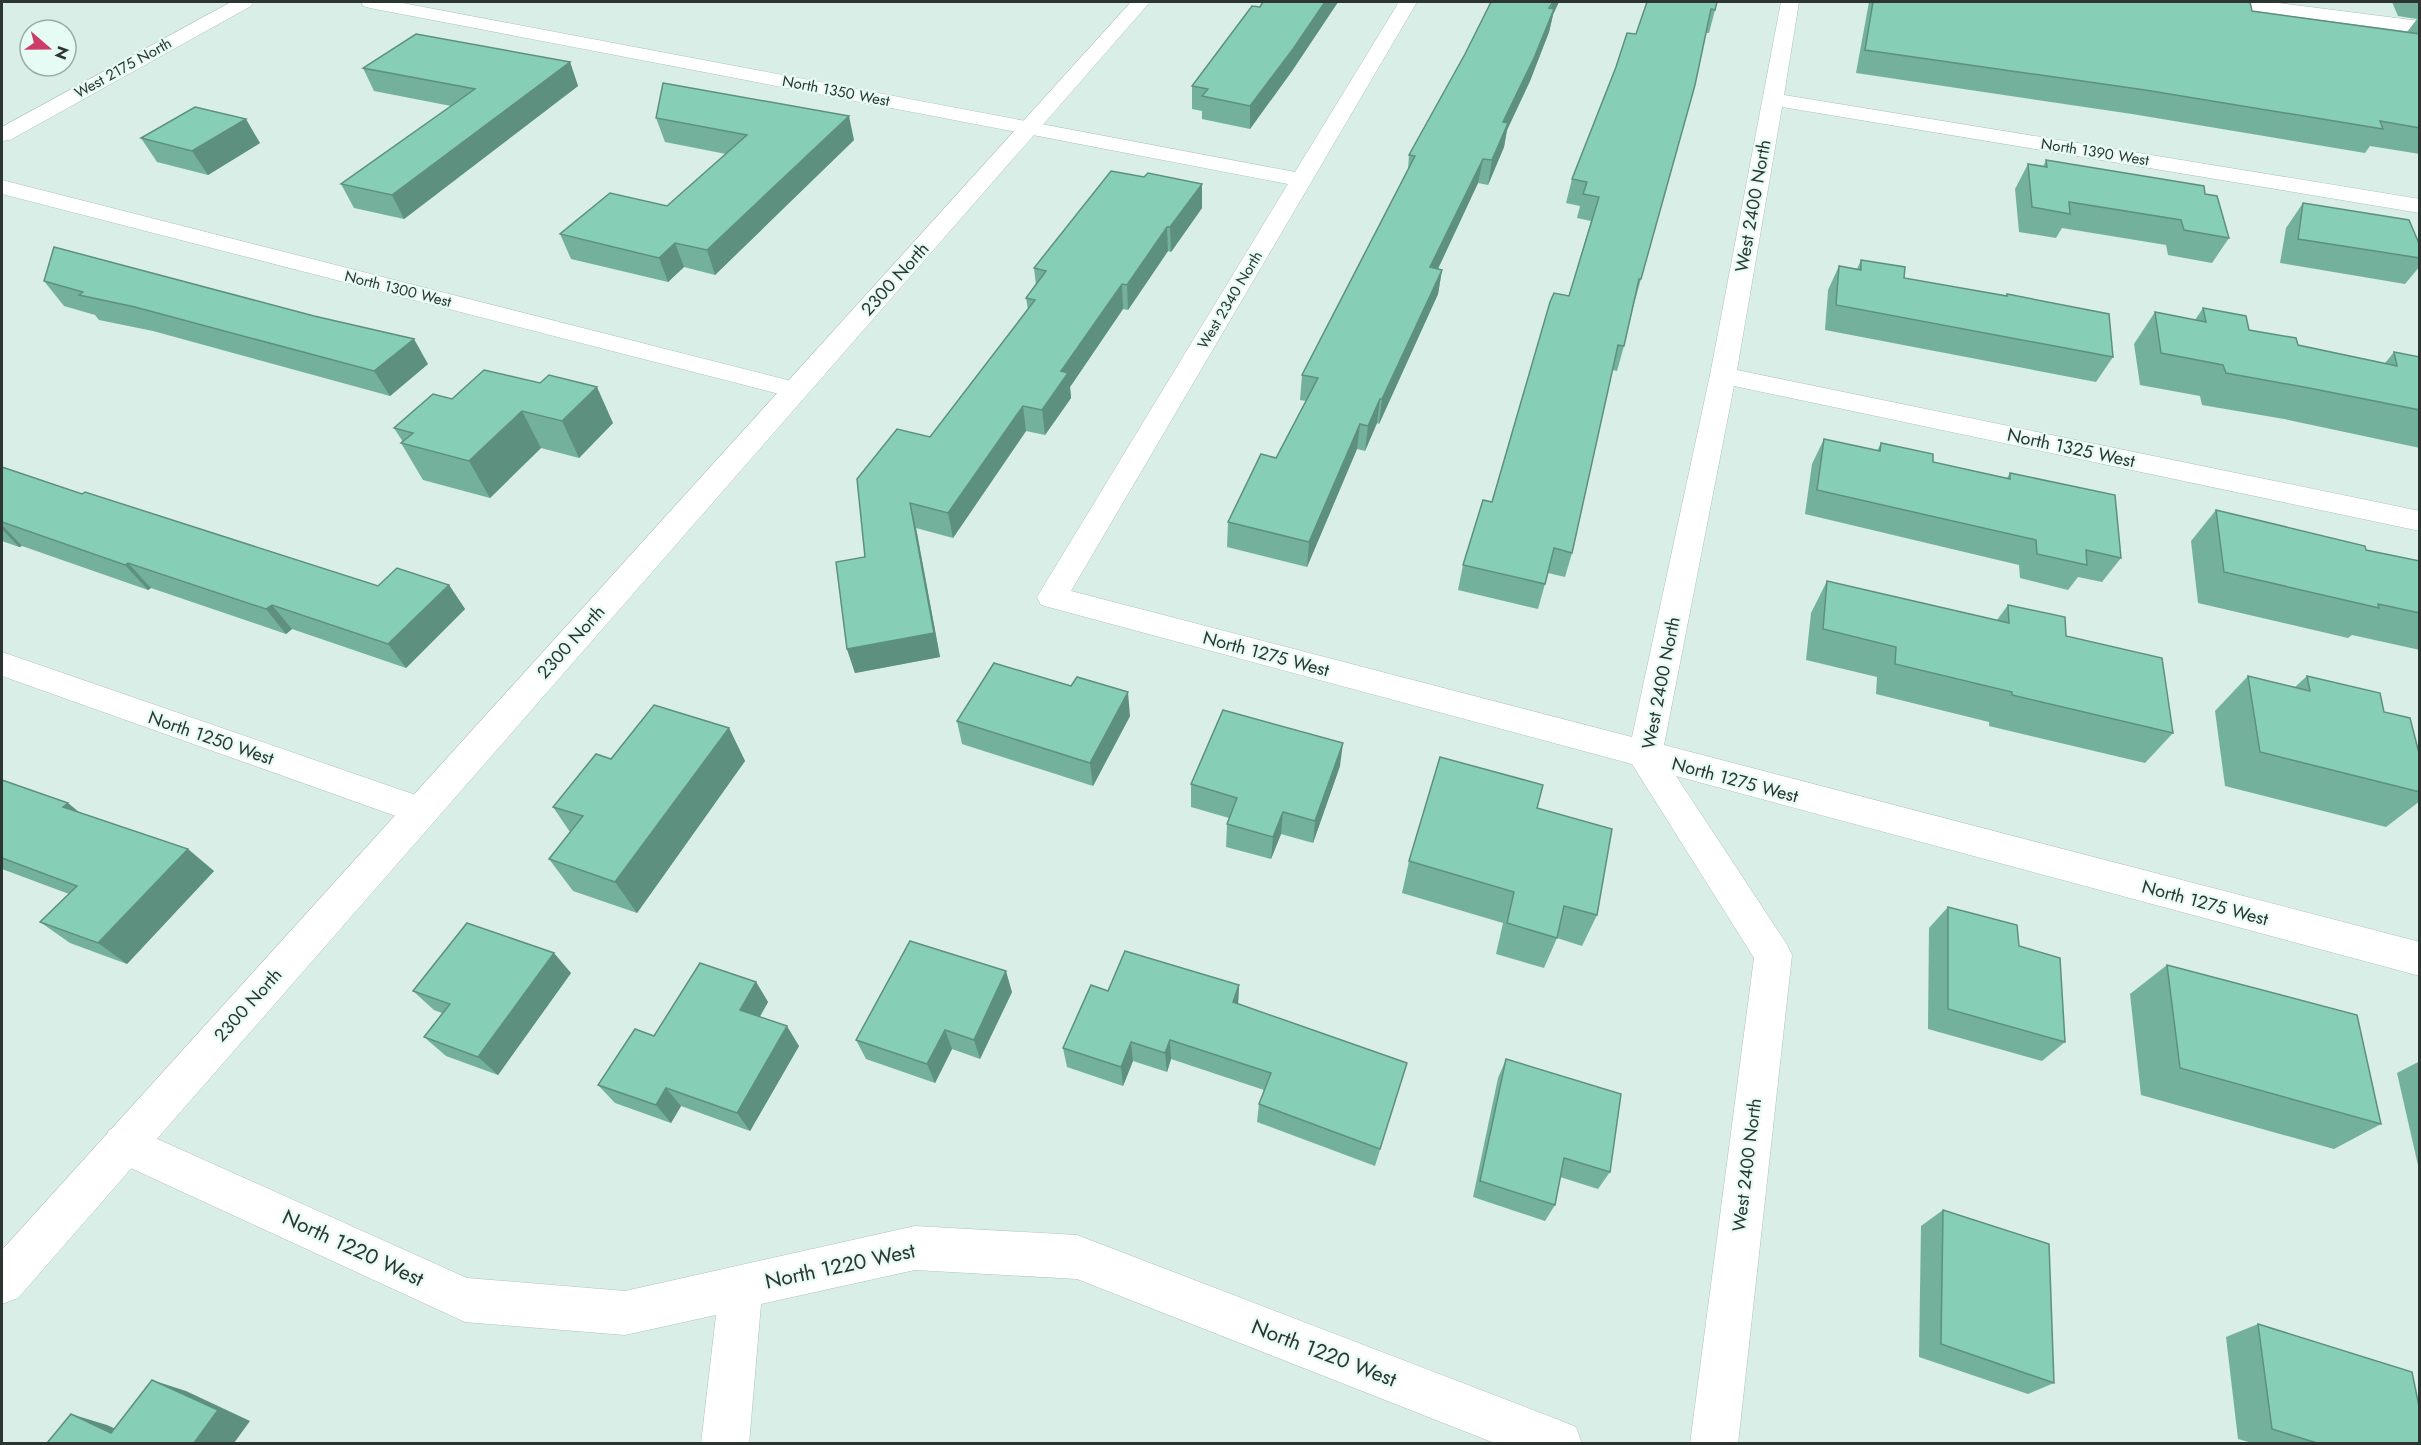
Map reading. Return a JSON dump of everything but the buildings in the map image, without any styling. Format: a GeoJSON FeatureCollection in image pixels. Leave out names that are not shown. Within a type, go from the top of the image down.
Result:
{"type":"FeatureCollection","features":[{"type":"Feature","properties":{"kind":"street","name":"West 2175 North"},"geometry":{"type":"LineString","coordinates":[[2,135],[244,2]]}},
{"type":"Feature","properties":{"kind":"street","name":"North 1350 West"},"geometry":{"type":"LineString","coordinates":[[370,2],[1302,180]]}},
{"type":"Feature","properties":{"kind":"street","name":"2300 North"},"geometry":{"type":"LineString","coordinates":[[2,1282],[1141,2]]}},
{"type":"Feature","properties":{"kind":"street","name":"West 2340 North"},"geometry":{"type":"LineString","coordinates":[[1052,597],[1408,2]]}},
{"type":"Feature","properties":{"kind":"street","name":"West 2400 North"},"geometry":{"type":"LineString","coordinates":[[1714,1443],[1773,955],[1646,756],[1723,375],[1790,2]]}},
{"type":"Feature","properties":{"kind":"street"},"geometry":{"type":"LineString","coordinates":[[2232,2],[2311,7],[2420,27]]}},
{"type":"Feature","properties":{"kind":"street","name":"North 1390 West"},"geometry":{"type":"LineString","coordinates":[[1772,99],[2420,206]]}},
{"type":"Feature","properties":{"kind":"street","name":"North 1300 West"},"geometry":{"type":"LineString","coordinates":[[2,187],[795,390]]}},
{"type":"Feature","properties":{"kind":"street","name":"North 1325 West"},"geometry":{"type":"LineString","coordinates":[[1723,375],[2420,521]]}},
{"type":"Feature","properties":{"kind":"street","name":"North 1275 West"},"geometry":{"type":"LineString","coordinates":[[1052,597],[2420,959]]}},
{"type":"Feature","properties":{"kind":"street","name":"North 1250 West"},"geometry":{"type":"LineString","coordinates":[[2,664],[421,811]]}},
{"type":"Feature","properties":{"kind":"street","name":"North 1220 West"},"geometry":{"type":"LineString","coordinates":[[124,1144],[465,1299],[625,1312],[915,1248],[1077,1257],[1559,1443]]}},
{"type":"Feature","properties":{"kind":"street"},"geometry":{"type":"LineString","coordinates":[[725,1443],[741,1287]]}}]}
